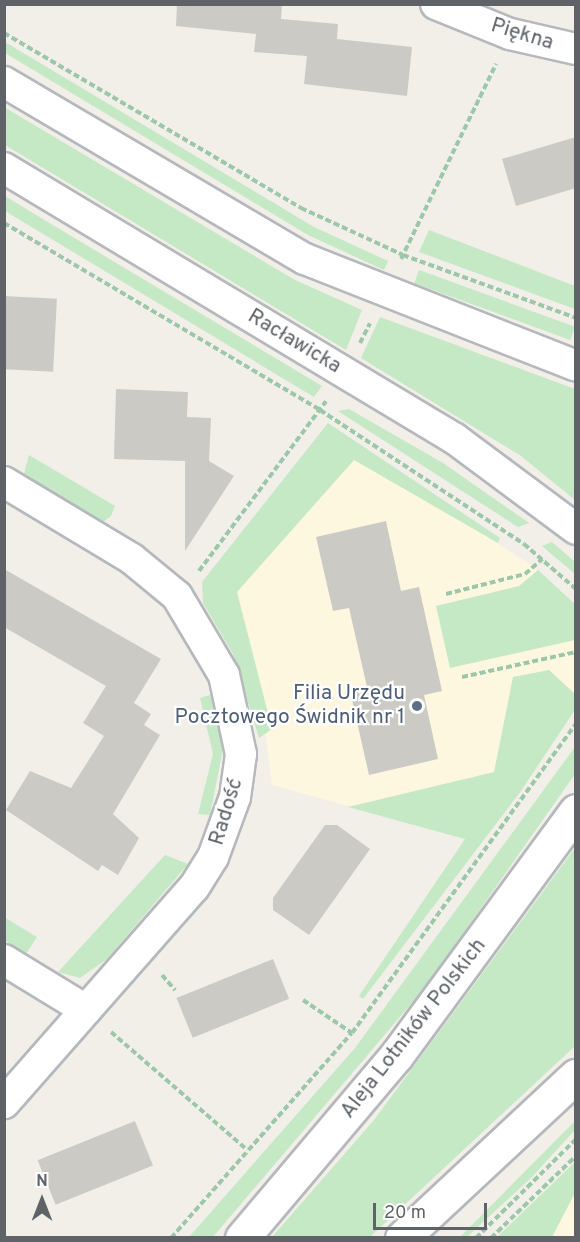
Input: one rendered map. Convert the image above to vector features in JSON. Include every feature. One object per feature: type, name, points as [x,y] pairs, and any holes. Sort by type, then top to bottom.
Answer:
[{"type":"street","name":"Piękna","points":[[436,4],[510,34],[576,49]]},
{"type":"street","points":[[4,82],[288,250],[384,295],[576,366]]},
{"type":"street","name":"Racławicka","points":[[4,168],[492,463],[576,529]]},
{"type":"street","name":"Radość","points":[[4,482],[132,559],[177,596],[204,633],[230,694],[241,754],[235,797],[213,857],[194,886],[4,1103]]},
{"type":"street","name":"Aleja Lotników Polskich","points":[[242,1238],[404,1046],[576,811]]},
{"type":"street","points":[[4,960],[86,1010]]},
{"type":"street","points":[[402,1238],[576,1076]]},
{"type":"path","points":[[4,33],[301,208],[403,255],[576,318]]},
{"type":"path","points":[[344,373],[510,34]]},
{"type":"path","points":[[4,223],[320,410],[542,559],[576,589]]},
{"type":"path","points":[[177,596],[320,410]]},
{"type":"path","points":[[446,594],[525,574],[542,559]]},
{"type":"path","points":[[462,677],[576,652]]},
{"type":"path","points":[[171,1238],[352,1033],[576,724]]},
{"type":"path","points":[[303,1000],[352,1033]]},
{"type":"path","points":[[86,1010],[247,1150]]},
{"type":"path","points":[[476,1238],[576,1139]]},
{"type":"path","points":[[491,1238],[576,1156]]},
{"type":"shaded area","points":[[341,443],[534,567],[575,604],[575,710],[521,791],[465,838],[272,785],[266,737],[230,579]]},
{"type":"shaded area","points":[[575,1193],[575,1237],[552,1238],[560,1219]]},
{"type":"green space","points":[[5,42],[314,227],[388,261],[384,270],[308,235],[5,53]]},
{"type":"green space","points":[[4,107],[295,280],[362,310],[346,350],[5,145]]},
{"type":"green space","points":[[5,196],[322,386],[314,397],[5,211]]},
{"type":"green space","points":[[429,230],[575,286],[575,309],[419,252]]},
{"type":"green space","points":[[419,270],[575,327],[570,340],[414,283]]},
{"type":"green space","points":[[380,317],[575,389],[575,500],[521,456],[361,358]]},
{"type":"green space","points":[[349,409],[443,463],[529,523],[518,527],[338,411]]},
{"type":"green space","points":[[328,423],[500,538],[498,543],[354,460],[237,592],[272,729],[259,738],[233,654],[203,603],[202,582]]},
{"type":"green space","points":[[29,455],[115,506],[111,516],[103,522],[24,474]]},
{"type":"green space","points":[[552,542],[575,562],[575,574],[542,546]]},
{"type":"green space","points":[[538,570],[575,604],[575,640],[450,668],[436,606],[519,586]]},
{"type":"green space","points":[[549,670],[575,694],[575,710],[521,791],[363,999],[359,996],[465,839],[348,807],[494,772],[513,677]]},
{"type":"green space","points":[[213,694],[223,749],[210,815],[198,814],[213,754],[200,698]]},
{"type":"green space","points":[[575,747],[575,774],[427,985],[213,1237],[189,1237],[355,1048]]},
{"type":"green space","points":[[575,848],[575,1046],[370,1237],[272,1237],[374,1120]]},
{"type":"green space","points":[[165,855],[188,864],[107,959],[80,978],[58,972]]},
{"type":"green space","points":[[4,917],[37,937],[26,954],[5,941]]},
{"type":"green space","points":[[575,1121],[575,1130],[531,1178],[467,1237],[460,1237]]},
{"type":"green space","points":[[575,1162],[575,1193],[552,1237],[497,1237]]},
{"type":"building","points":[[177,4],[282,4],[281,19],[338,24],[337,39],[412,47],[407,96],[304,84],[307,56],[254,52],[256,34],[176,26]]},
{"type":"building","points":[[576,137],[576,188],[516,206],[502,159]]},
{"type":"building","points":[[4,296],[57,299],[53,372],[4,369]]},
{"type":"building","points":[[116,389],[188,392],[187,417],[211,418],[209,461],[234,476],[185,551],[185,461],[114,459]]},
{"type":"building","points":[[386,521],[401,591],[419,587],[442,691],[424,695],[438,759],[369,775],[350,691],[367,687],[349,608],[333,611],[316,537]]},
{"type":"building","points":[[4,569],[161,659],[134,703],[151,714],[144,725],[160,735],[113,814],[139,838],[118,875],[102,865],[98,871],[6,810],[30,771],[71,788],[104,736],[83,723],[106,686],[4,627]]},
{"type":"building","points":[[325,825],[337,825],[370,849],[309,935],[273,910],[273,898]]},
{"type":"building","points":[[273,959],[289,999],[193,1038],[177,998]]},
{"type":"building","points":[[135,1121],[153,1166],[56,1205],[38,1160]]},
{"type":"place","name":"Filia Urzędu Pocztowego Świdnik nr 1","points":[[417,706]]}]
